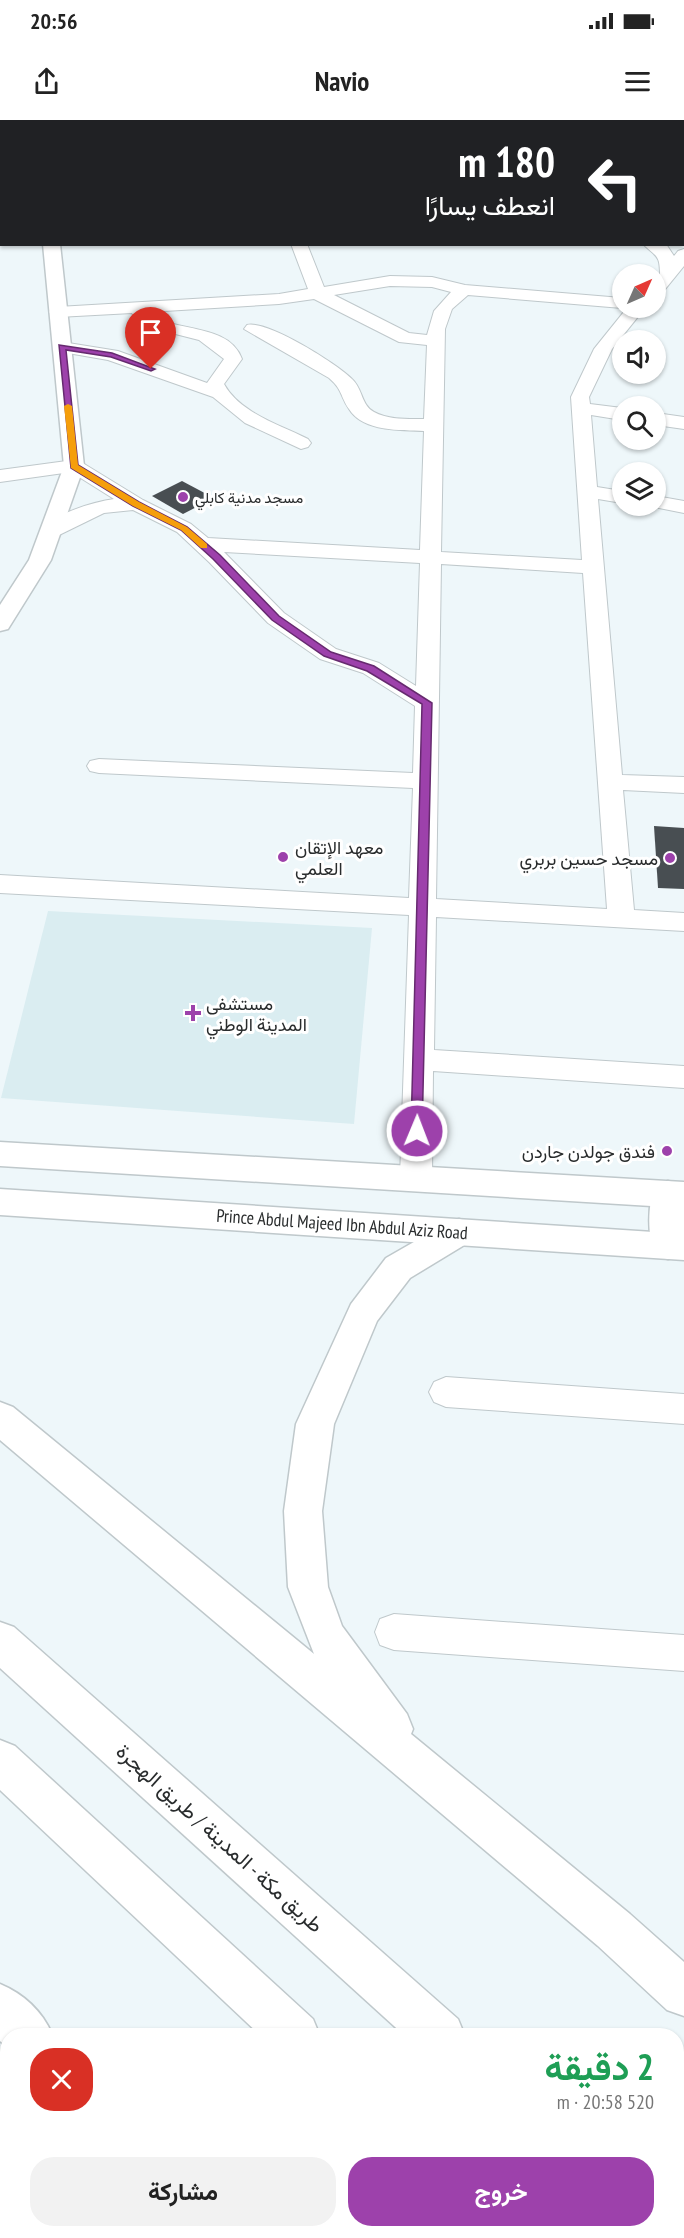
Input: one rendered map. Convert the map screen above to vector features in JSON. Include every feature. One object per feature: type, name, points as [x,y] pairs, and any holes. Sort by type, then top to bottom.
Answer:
[{"type":"main road","points":[[0,624],[40,560],[74,466],[51,246]]},
{"type":"main road","points":[[0,1154],[676,1195],[676,1246]]},
{"type":"main road","name":"Prince Abdul Majeed Ibn Abdul Aziz Road","points":[[0,1202],[676,1246]]},
{"type":"main road","points":[[422,1769],[325,1636],[308,1587],[303,1512],[315,1424],[363,1314],[398,1268],[459,1232]]},
{"type":"main road","points":[[0,1418],[614,1930],[684,1993]]},
{"type":"main road","name":"طريق مكة - المدينة / طريق الهجرة","points":[[0,1641],[432,2028]]},
{"type":"main road","points":[[0,1761],[287,2028]]},
{"type":"main road","points":[[0,2008],[21,2028]]},
{"type":"street","points":[[300,246],[323,297],[405,338],[436,341]]},
{"type":"street","points":[[656,246],[663,249],[668,262],[669,283]]},
{"type":"street","points":[[669,283],[684,254]]},
{"type":"street","points":[[669,283],[684,270]]},
{"type":"street","points":[[58,312],[323,297],[390,281],[432,282],[465,290],[612,302]]},
{"type":"street","points":[[416,1178],[436,341],[439,314],[451,299],[465,290]]},
{"type":"street","points":[[213,341],[282,318],[323,297]]},
{"type":"street","points":[[137,307],[142,317],[150,322],[186,329],[213,341],[231,353],[233,359],[215,384],[218,393]]},
{"type":"street","points":[[621,919],[580,397],[592,365],[625,318]]},
{"type":"street","points":[[253,329],[310,357],[341,379],[349,386],[361,412],[398,424],[434,425]]},
{"type":"street","points":[[62,347],[112,355],[218,393],[238,410],[301,443]]},
{"type":"street","points":[[581,408],[612,413]]},
{"type":"street","points":[[666,420],[684,423]]},
{"type":"street","points":[[0,476],[74,466],[136,504],[184,528],[276,618],[328,654],[371,668],[427,703]]},
{"type":"street","points":[[588,491],[612,495]]},
{"type":"street","points":[[50,532],[89,509],[112,504],[136,504]]},
{"type":"street","points":[[666,504],[684,507]]},
{"type":"street","points":[[202,544],[594,567]]},
{"type":"street","points":[[99,766],[425,782]]},
{"type":"street","points":[[610,782],[684,785]]},
{"type":"street","points":[[0,884],[684,922]]},
{"type":"street","points":[[419,1060],[684,1077]]},
{"type":"street","points":[[446,1392],[684,1409]]},
{"type":"street","points":[[394,1632],[684,1653]]},
{"type":"shaded area","name":"مستشفى المدينة الوطني","points":[[48,911],[372,928],[354,1124],[1,1098]]},
{"type":"building","name":"مسجد مدنية كابلي","points":[[182,481],[214,498],[183,514],[152,496]]},
{"type":"building","name":"مسجد حسين بربري","points":[[654,826],[684,828],[684,889],[658,888]]},
{"type":"slow traffic","points":[[68,406],[74,466],[136,504],[184,528],[204,546]]},
{"type":"place","name":"مسجد مدنية كابلي","points":[[183,497]]},
{"type":"place","name":"معهد الإتقان العلمي","points":[[283,857]]},
{"type":"place","name":"مسجد حسين بربري","points":[[670,858]]},
{"type":"place","name":"مستشفى المدينة الوطني","points":[[193,1013]]},
{"type":"place","name":"فندق جولدن جاردن","points":[[667,1151]]},
{"type":"route","points":[[151,369],[112,355],[62,347],[74,466],[136,504],[184,528],[217,557],[276,618],[328,654],[371,668],[427,703],[417,1131]]}]
